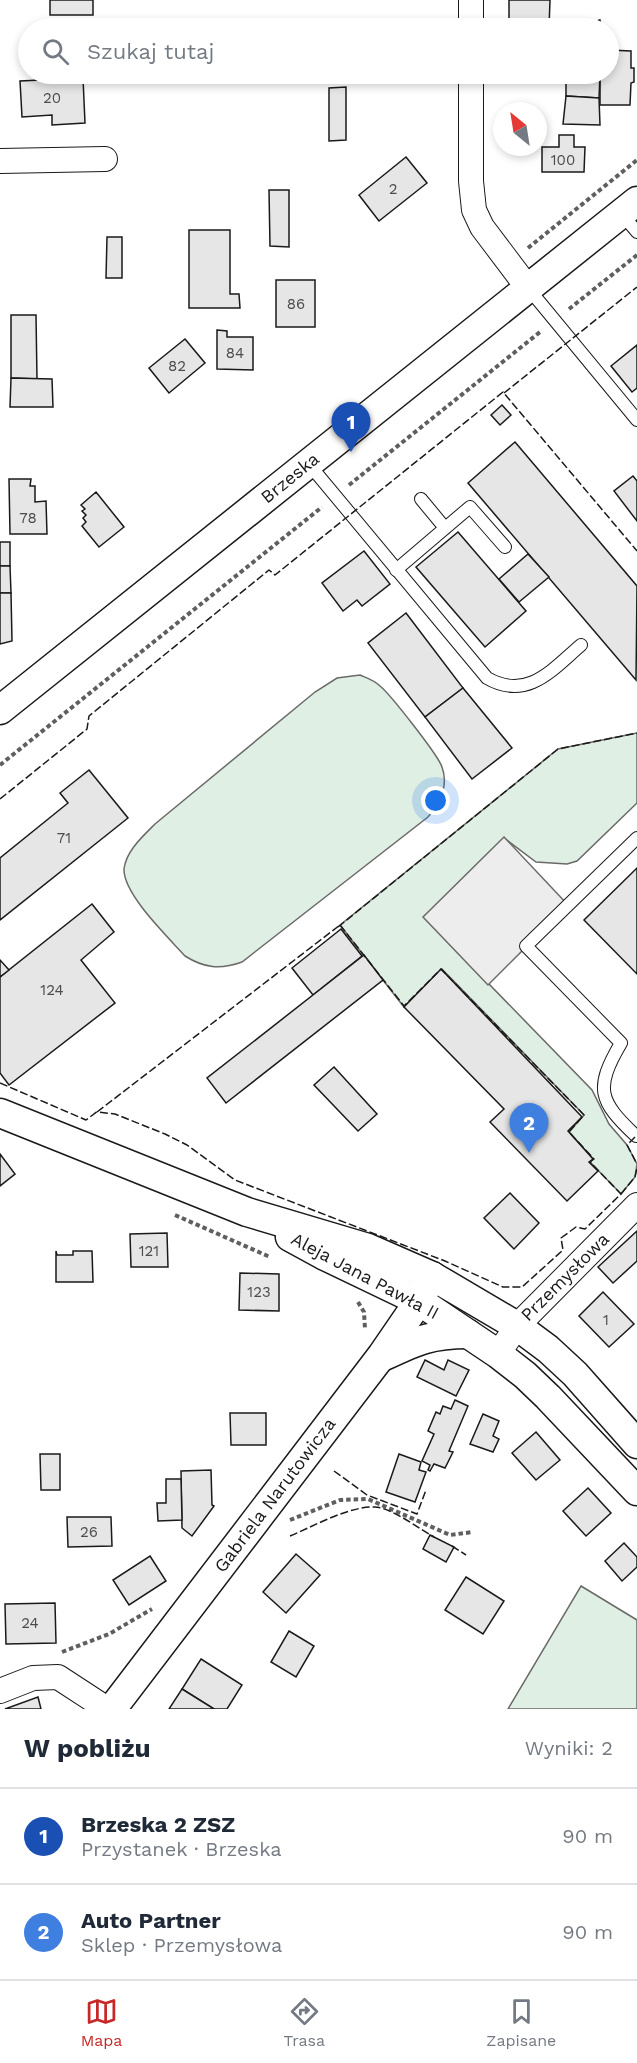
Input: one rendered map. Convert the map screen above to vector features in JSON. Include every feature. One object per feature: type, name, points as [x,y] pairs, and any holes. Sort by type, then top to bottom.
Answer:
[{"type":"street","points":[[471,0],[471,18]]},
{"type":"street","points":[[471,84],[471,181],[474,210],[482,227],[528,288]]},
{"type":"street","points":[[0,161],[105,159]]},
{"type":"street","name":"Brzeska","points":[[0,710],[528,288],[632,216]]},
{"type":"street","name":"Aleja Jana Pawła II","points":[[0,1113],[247,1212],[368,1248],[432,1276],[517,1326],[548,1349],[575,1374],[637,1444]]},
{"type":"street","name":"Przemysłowa","points":[[498,1354],[517,1326],[637,1205]]},
{"type":"street","name":"Aleja Jana Pawła II","points":[[247,1212],[323,1255],[418,1301],[498,1354],[548,1397],[637,1491]]},
{"type":"street","name":"Gabriela Narutowicza","points":[[112,1709],[380,1358],[432,1276]]},
{"type":"street","points":[[380,1358],[416,1341],[441,1334],[468,1334]]},
{"type":"street","points":[[0,1690],[33,1678],[58,1677],[107,1709]]},
{"type":"lane","points":[[528,288],[637,420]]},
{"type":"lane","points":[[308,464],[487,678],[499,685],[516,688],[531,684],[547,674],[581,645]]},
{"type":"lane","points":[[421,499],[445,528]]},
{"type":"lane","points":[[396,570],[470,507],[505,547]]},
{"type":"lane","points":[[636,1137],[613,1115],[602,1092],[609,1064],[621,1043],[526,946],[637,838]]},
{"type":"path","points":[[509,263],[637,160]]},
{"type":"path","points":[[584,297],[637,255]]},
{"type":"path","points":[[0,765],[529,341]]},
{"type":"path","points":[[174,1215],[278,1261]]},
{"type":"path","points":[[354,1298],[364,1312],[366,1327],[364,1334]]},
{"type":"path","points":[[296,1511],[289,1521],[340,1500],[368,1500],[450,1534],[473,1532]]},
{"type":"path","points":[[55,1655],[109,1634],[158,1605]]},
{"type":"green space","points":[[360,675],[375,682],[385,691],[439,760],[444,774],[444,787],[436,806],[428,817],[242,962],[219,967],[199,963],[185,956],[138,903],[126,879],[124,869],[128,856],[155,824],[315,692],[337,678]]},
{"type":"green space","points":[[637,733],[637,803],[577,861],[567,864],[536,862],[504,838],[424,917],[592,1090],[609,1124],[627,1145],[637,1164],[635,1177],[621,1194],[590,1162],[593,1159],[569,1132],[584,1115],[442,969],[404,1007],[340,925],[558,749]]},
{"type":"green space","points":[[581,1586],[637,1620],[637,1709],[508,1709]]},
{"type":"shaded area","points":[[504,837],[568,905],[488,985],[423,917]]},
{"type":"building","points":[[50,0],[93,0],[93,15],[50,15]]},
{"type":"building","points":[[509,0],[550,0],[549,18],[509,18]]},
{"type":"building","points":[[619,50],[631,51],[634,82],[631,83],[630,105],[600,105],[600,84],[619,84]]},
{"type":"building","points":[[20,84],[83,84],[85,123],[52,125],[52,115],[22,117]]},
{"type":"building","points":[[566,84],[600,84],[599,98],[566,96]]},
{"type":"building","points":[[346,87],[346,140],[329,141],[329,88]]},
{"type":"building","points":[[566,96],[599,98],[600,125],[563,124]]},
{"type":"building","points":[[559,135],[574,135],[574,147],[585,147],[584,172],[542,172],[542,156],[547,156],[547,147],[559,147]]},
{"type":"building","points":[[406,157],[427,183],[379,221],[359,195]]},
{"type":"building","points":[[269,190],[289,190],[289,247],[270,246]]},
{"type":"building","points":[[189,230],[230,230],[230,294],[239,294],[240,308],[189,308]]},
{"type":"building","points":[[107,237],[122,237],[122,278],[106,278]]},
{"type":"building","points":[[276,280],[315,280],[315,327],[276,327]]},
{"type":"building","points":[[11,315],[36,315],[37,379],[11,378]]},
{"type":"building","points":[[217,330],[227,331],[227,337],[253,337],[253,370],[217,369]]},
{"type":"building","points":[[185,339],[205,363],[169,393],[149,368]]},
{"type":"building","points":[[637,345],[637,388],[632,392],[611,366]]},
{"type":"building","points":[[11,378],[52,379],[53,407],[10,407]]},
{"type":"building","points":[[502,405],[511,415],[500,425],[491,415]]},
{"type":"building","points":[[515,442],[637,586],[636,680],[468,483]]},
{"type":"building","points":[[633,476],[637,481],[637,521],[614,491]]},
{"type":"building","points":[[9,479],[31,479],[30,486],[35,486],[35,502],[46,501],[47,534],[10,534]]},
{"type":"building","points":[[96,492],[124,527],[99,547],[82,526],[86,522],[83,518],[86,515],[81,505]]},
{"type":"building","points":[[458,532],[526,611],[485,647],[416,567]]},
{"type":"building","points":[[0,542],[10,542],[10,566],[0,566]]},
{"type":"building","points":[[364,551],[390,584],[362,606],[357,600],[343,611],[322,583]]},
{"type":"building","points":[[528,554],[549,577],[519,602],[499,579]]},
{"type":"building","points":[[0,566],[10,566],[11,593],[0,593]]},
{"type":"building","points":[[0,593],[11,593],[12,641],[0,644]]},
{"type":"building","points":[[406,613],[463,688],[425,717],[368,643]]},
{"type":"building","points":[[463,688],[512,748],[472,779],[425,717]]},
{"type":"building","points":[[89,770],[128,818],[0,920],[0,858],[68,803],[60,793]]},
{"type":"building","points":[[637,868],[637,974],[584,920]]},
{"type":"building","points":[[92,904],[114,932],[81,960],[115,1003],[9,1085],[0,1073],[0,977]]},
{"type":"building","points":[[341,929],[362,956],[313,995],[292,968]]},
{"type":"building","points":[[364,955],[383,980],[226,1103],[207,1078]]},
{"type":"building","points":[[0,960],[9,970],[0,977]]},
{"type":"building","points":[[441,969],[582,1117],[568,1131],[593,1159],[589,1162],[598,1171],[567,1201],[490,1122],[504,1109],[404,1007]]},
{"type":"building","points":[[334,1067],[377,1114],[358,1131],[314,1085]]},
{"type":"building","points":[[0,1154],[15,1174],[0,1186]]},
{"type":"building","points":[[510,1193],[539,1223],[514,1249],[484,1218]]},
{"type":"building","points":[[637,1231],[637,1261],[613,1283],[598,1267]]},
{"type":"building","points":[[167,1233],[168,1267],[131,1267],[130,1234]]},
{"type":"building","points":[[56,1251],[57,1255],[73,1255],[73,1251],[92,1251],[93,1282],[56,1282]]},
{"type":"building","points":[[240,1273],[279,1274],[279,1311],[239,1310]]},
{"type":"building","points":[[603,1292],[634,1324],[609,1347],[579,1316]]},
{"type":"building","points":[[425,1360],[444,1370],[448,1360],[469,1370],[456,1396],[417,1377]]},
{"type":"building","points":[[455,1400],[468,1406],[449,1451],[453,1452],[445,1468],[434,1464],[430,1471],[428,1470],[430,1465],[422,1461],[434,1434],[428,1431],[436,1412],[440,1414],[443,1406],[451,1409]]},
{"type":"building","points":[[230,1413],[266,1413],[266,1445],[231,1445]]},
{"type":"building","points":[[483,1414],[499,1421],[493,1436],[499,1439],[493,1452],[470,1444]]},
{"type":"building","points":[[536,1432],[560,1460],[536,1480],[512,1453]]},
{"type":"building","points":[[40,1454],[60,1454],[60,1490],[41,1490]]},
{"type":"building","points":[[399,1454],[421,1462],[419,1470],[426,1472],[415,1502],[386,1492]]},
{"type":"building","points":[[211,1470],[212,1505],[214,1506],[192,1536],[182,1528],[181,1471]]},
{"type":"building","points":[[166,1479],[181,1479],[182,1520],[158,1521],[157,1503],[166,1503]]},
{"type":"building","points":[[588,1488],[611,1513],[586,1536],[563,1511]]},
{"type":"building","points":[[67,1517],[111,1517],[112,1546],[68,1547]]},
{"type":"building","points":[[430,1535],[454,1547],[446,1562],[423,1549]]},
{"type":"building","points":[[624,1543],[637,1557],[637,1567],[622,1581],[605,1561]]},
{"type":"building","points":[[296,1554],[320,1575],[286,1613],[263,1592]]},
{"type":"building","points":[[150,1556],[166,1581],[129,1605],[113,1580]]},
{"type":"building","points":[[466,1577],[504,1601],[483,1634],[445,1610]]},
{"type":"building","points":[[55,1603],[56,1643],[6,1644],[5,1604]]},
{"type":"building","points":[[289,1631],[314,1646],[296,1677],[271,1662]]},
{"type":"building","points":[[201,1659],[242,1685],[227,1709],[214,1709],[182,1689]]},
{"type":"building","points":[[182,1689],[214,1709],[169,1709]]},
{"type":"building","points":[[38,1697],[41,1709],[5,1709]]},
{"type":"fence","points":[[504,393],[637,287]]},
{"type":"fence","points":[[0,799],[87,729],[89,716],[269,570],[275,575],[503,392],[637,551]]},
{"type":"fence","points":[[338,927],[558,749],[637,733]]},
{"type":"fence","points":[[340,925],[404,1006],[441,969],[584,1115],[569,1132],[594,1159],[590,1162],[621,1194],[585,1229],[576,1227],[561,1238],[563,1250],[522,1287],[503,1287],[445,1261],[235,1180],[187,1145],[165,1134],[115,1114],[97,1112],[340,925]]},
{"type":"fence","points":[[0,1083],[86,1120],[98,1111]]},
{"type":"fence","points":[[635,1137],[627,1145],[637,1164]]},
{"type":"fence","points":[[621,1194],[635,1177],[637,1168]]},
{"type":"fence","points":[[334,1471],[367,1495],[417,1514],[426,1490]]},
{"type":"fence","points":[[290,1536],[343,1513],[375,1507],[397,1515],[434,1537]]},
{"type":"fence","points":[[452,1546],[466,1555]]},
{"type":"place","name":"Brzeska 2 ZSZ","points":[[351,452]]},
{"type":"place","name":"Auto Partner","points":[[529,1153]]}]
